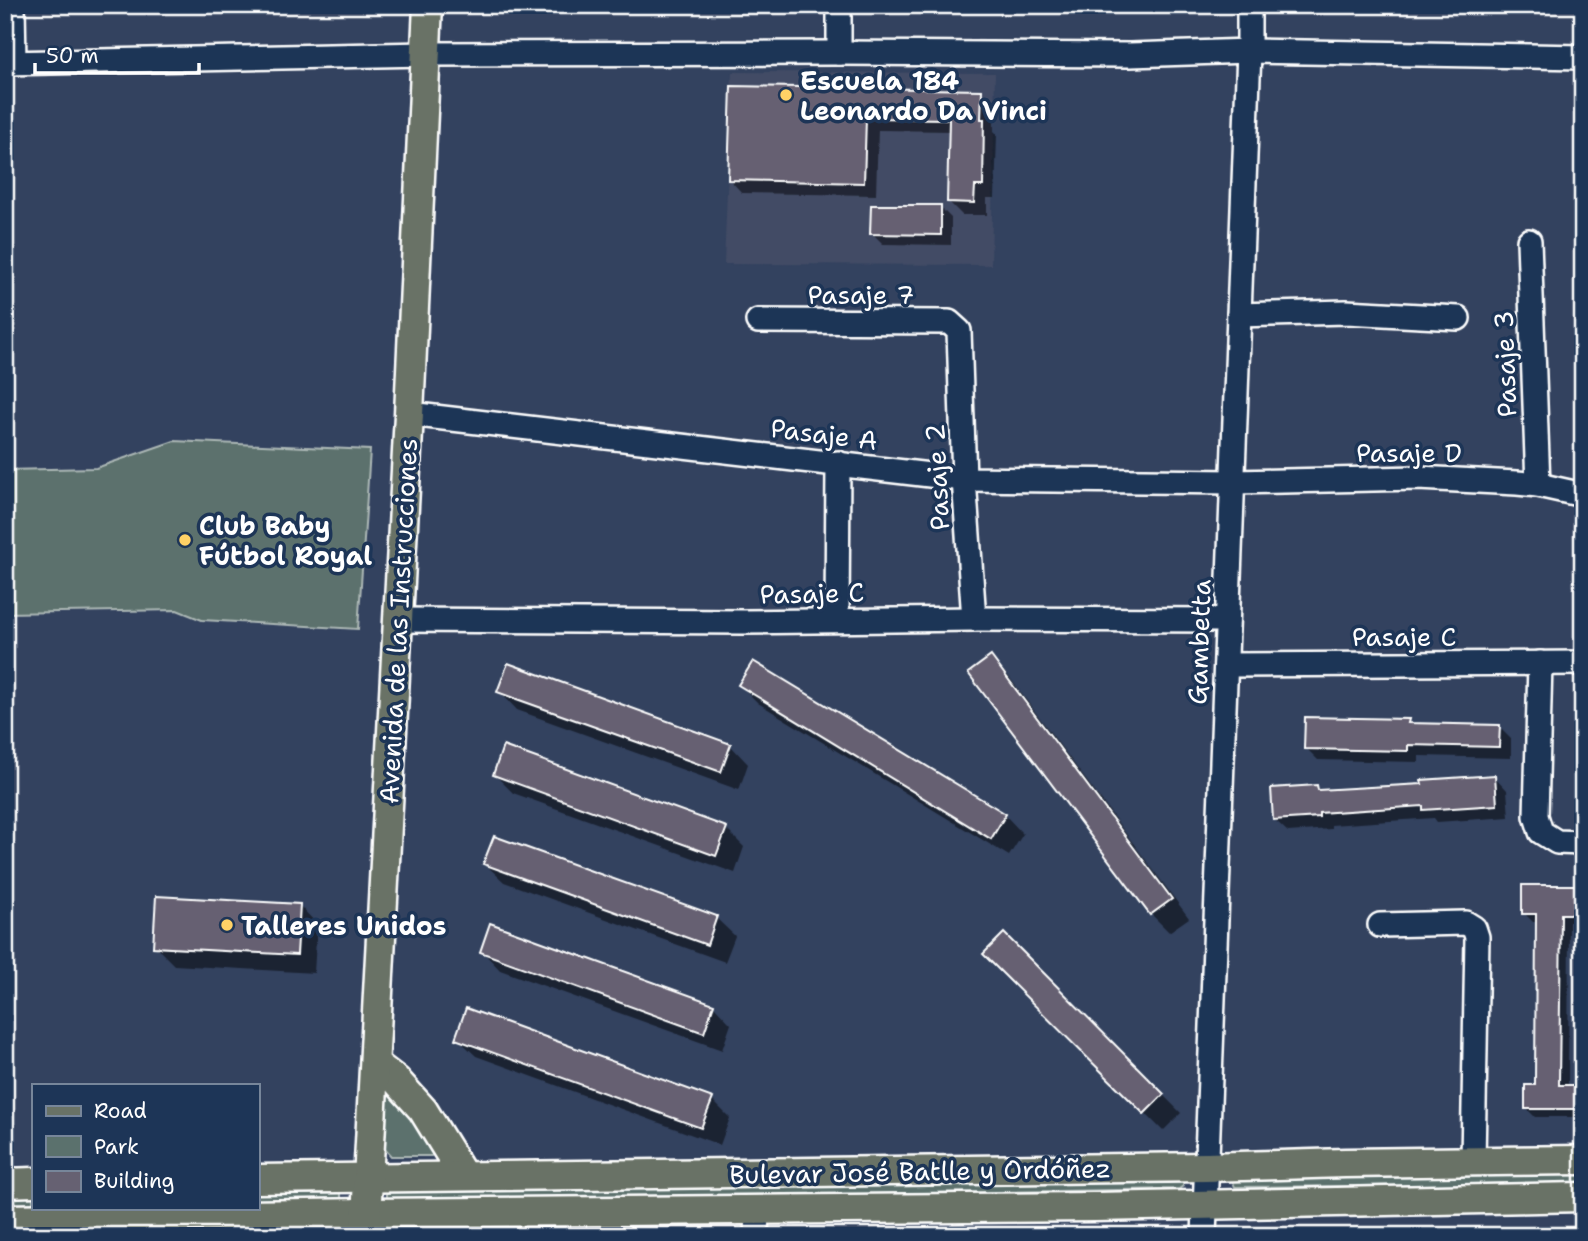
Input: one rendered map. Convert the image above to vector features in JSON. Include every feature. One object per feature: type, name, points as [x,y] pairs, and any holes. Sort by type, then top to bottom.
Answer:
[{"type":"main road","name":"Avenida de las Instrucciones","points":[[366,1224],[428,5]]},
{"type":"main road","points":[[375,1064],[396,1080],[423,1110],[463,1175]]},
{"type":"main road","name":"Bulevar José Batlle y Ordóñez","points":[[259,1179],[1583,1160]]},
{"type":"main road","points":[[5,1183],[32,1182]]},
{"type":"main road","name":"Bulevar José Batlle y Ordóñez","points":[[5,1219],[212,1214],[269,1225],[756,1223],[1205,1205],[1583,1197]]},
{"type":"street","points":[[13,5],[9,63],[426,54],[1130,55],[1249,51],[1583,57]]},
{"type":"street","points":[[839,5],[839,53]]},
{"type":"street","name":"Gambetta","points":[[1204,1236],[1234,482],[1249,5]]},
{"type":"street","name":"Pasaje 3","points":[[1529,241],[1538,485]]},
{"type":"street","points":[[1239,315],[1346,312],[1458,318]]},
{"type":"street","name":"Pasaje 7","points":[[758,321],[949,323],[959,331]]},
{"type":"street","name":"Pasaje 2","points":[[959,331],[964,479],[974,619]]},
{"type":"street","name":"Pasaje A","points":[[409,414],[964,479],[1234,482]]},
{"type":"street","points":[[837,620],[838,463]]},
{"type":"street","name":"Pasaje D","points":[[1234,482],[1418,478],[1538,485],[1583,495]]},
{"type":"street","name":"Pasaje C","points":[[397,620],[1227,620]]},
{"type":"street","points":[[1540,663],[1536,816],[1541,832],[1557,842],[1583,842]]},
{"type":"street","name":"Pasaje C","points":[[1226,665],[1583,663]]},
{"type":"street","points":[[1380,925],[1466,923],[1474,929],[1477,937],[1473,1161]]},
{"type":"shaded area","points":[[732,72],[995,73],[991,265],[724,264]]},
{"type":"green space","name":"Club Baby Fútbol Royal","points":[[174,441],[370,450],[358,629],[202,620],[177,610],[5,613],[5,470],[96,468]]},
{"type":"green space","points":[[386,1094],[398,1094],[434,1153],[431,1156],[391,1156],[383,1147]]},
{"type":"green space","points":[[1583,1174],[1583,1184],[1235,1187],[1233,1182],[1235,1180]]},
{"type":"green space","points":[[1180,1180],[1183,1186],[1179,1189],[387,1202],[387,1192]]},
{"type":"green space","points":[[341,1193],[341,1202],[259,1203],[259,1194]]},
{"type":"green space","points":[[32,1197],[32,1207],[5,1207],[5,1198]]},
{"type":"building","points":[[731,86],[982,90],[983,186],[975,186],[974,203],[947,202],[949,119],[866,118],[864,183],[728,180]]},
{"type":"building","points":[[871,205],[941,205],[941,235],[870,234]]},
{"type":"building","points":[[991,656],[1172,899],[1150,915],[968,673]]},
{"type":"building","points":[[753,661],[1006,814],[991,839],[738,685]]},
{"type":"building","points":[[508,663],[731,744],[721,772],[497,692]]},
{"type":"building","points":[[1305,717],[1409,719],[1408,723],[1500,725],[1499,747],[1408,745],[1408,751],[1304,749]]},
{"type":"building","points":[[503,746],[727,827],[716,856],[493,775]]},
{"type":"building","points":[[1495,775],[1497,805],[1423,810],[1423,806],[1319,813],[1319,817],[1273,820],[1271,788],[1317,785],[1318,790],[1422,784],[1421,780]]},
{"type":"building","points":[[494,836],[717,916],[707,945],[483,864]]},
{"type":"building","points":[[1522,885],[1583,885],[1583,914],[1561,914],[1559,1085],[1583,1085],[1583,1109],[1525,1109],[1525,1085],[1535,1085],[1536,914],[1522,914]]},
{"type":"building","name":"Talleres Unidos","points":[[156,896],[300,904],[297,955],[153,947]]},
{"type":"building","points":[[490,923],[714,1004],[704,1033],[480,952]]},
{"type":"building","points":[[1004,933],[1164,1094],[1144,1114],[983,954]]},
{"type":"building","points":[[466,1008],[713,1098],[701,1128],[455,1039]]},
{"type":"place","name":"Escuela 184 Leonardo Da Vinci","points":[[786,95]]},
{"type":"place","name":"Club Baby Fútbol Royal","points":[[185,540]]},
{"type":"place","name":"Talleres Unidos","points":[[227,925]]}]
